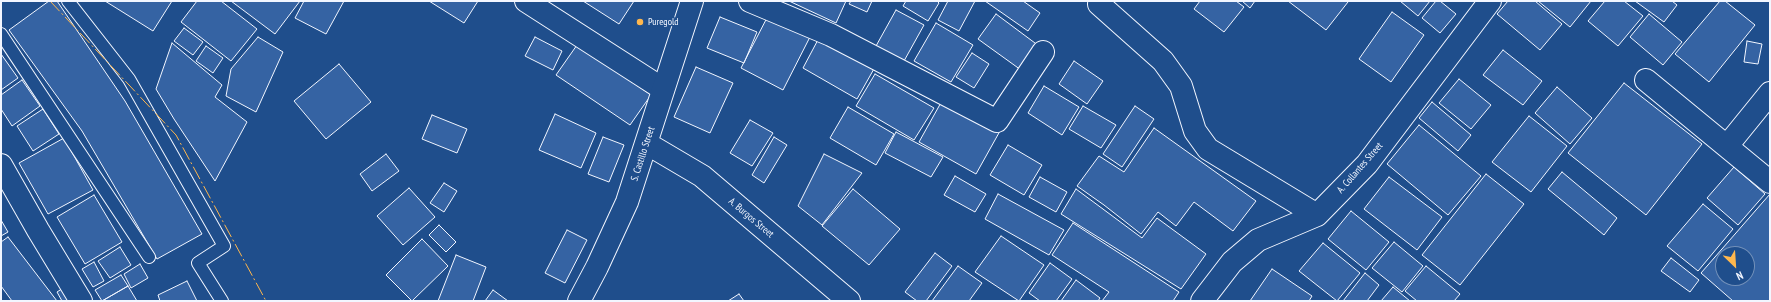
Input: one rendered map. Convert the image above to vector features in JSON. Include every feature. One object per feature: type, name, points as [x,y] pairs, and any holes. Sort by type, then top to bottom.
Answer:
[{"type":"street","points":[[526,1],[664,89]]},
{"type":"street","name":"S. Castillo Street","points":[[579,301],[597,267],[627,202],[692,1]]},
{"type":"street","points":[[750,1],[831,35],[997,121],[1042,52]]},
{"type":"street","name":"A. Collantes Street","points":[[1202,301],[1232,262],[1258,240],[1317,215],[1367,164],[1490,1]]},
{"type":"street","points":[[1099,4],[1162,61],[1182,86],[1195,131],[1208,149],[1317,215]]},
{"type":"street","points":[[1646,80],[1770,182]]},
{"type":"street","points":[[1727,146],[1770,93]]},
{"type":"street","name":"A. Burgos Street","points":[[646,143],[702,176],[849,301]]},
{"type":"street","points":[[1,165],[81,301]]},
{"type":"lane","points":[[68,1],[128,79],[224,246],[198,263],[222,301]]},
{"type":"lane","points":[[1,34],[149,257]]},
{"type":"building","points":[[49,1],[57,1],[125,101],[202,234],[157,259],[82,131],[9,30]]},
{"type":"building","points":[[105,1],[172,1],[153,31]]},
{"type":"building","points":[[197,1],[221,1],[257,29],[231,61],[181,22]]},
{"type":"building","points":[[231,1],[300,1],[275,34]]},
{"type":"building","points":[[304,1],[344,1],[326,34],[295,18]]},
{"type":"building","points":[[429,1],[478,1],[464,23]]},
{"type":"building","points":[[583,1],[634,1],[619,24]]},
{"type":"building","points":[[789,1],[846,1],[836,23]]},
{"type":"building","points":[[851,1],[872,1],[867,12],[849,4]]},
{"type":"building","points":[[906,1],[937,1],[939,3],[928,21],[903,6]]},
{"type":"building","points":[[948,1],[975,1],[959,31],[938,20]]},
{"type":"building","points":[[985,1],[1023,1],[1040,13],[1028,31]]},
{"type":"building","points":[[1200,1],[1236,1],[1244,7],[1224,32],[1194,9]]},
{"type":"building","points":[[1242,1],[1255,1],[1250,8]]},
{"type":"building","points":[[1288,1],[1348,1],[1348,2],[1326,30]]},
{"type":"building","points":[[1400,1],[1430,1],[1418,16]]},
{"type":"building","points":[[1436,1],[1440,1],[1456,14],[1440,33],[1422,18]]},
{"type":"building","points":[[1508,1],[1535,1],[1562,24],[1540,50],[1497,14]]},
{"type":"building","points":[[1538,1],[1591,1],[1570,27]]},
{"type":"building","points":[[1605,1],[1624,1],[1643,16],[1618,46],[1588,21]]},
{"type":"building","points":[[1635,1],[1672,1],[1677,5],[1664,22]]},
{"type":"building","points":[[1720,1],[1725,1],[1755,25],[1709,82],[1675,54]]},
{"type":"building","points":[[896,10],[924,25],[904,61],[876,46]]},
{"type":"building","points":[[770,12],[812,33],[783,90],[741,68]]},
{"type":"building","points":[[1392,12],[1424,35],[1391,82],[1359,59]]},
{"type":"building","points":[[996,14],[1039,46],[1021,70],[978,39]]},
{"type":"building","points":[[1649,14],[1682,42],[1663,65],[1630,37]]},
{"type":"building","points":[[720,17],[757,32],[744,63],[707,48]]},
{"type":"building","points":[[936,23],[973,45],[951,82],[914,61]]},
{"type":"building","points":[[184,28],[203,42],[193,55],[174,41]]},
{"type":"building","points":[[820,36],[875,67],[857,99],[803,68]]},
{"type":"building","points":[[258,37],[283,52],[256,112],[226,96],[231,69]]},
{"type":"building","points":[[535,37],[562,51],[553,70],[525,56]]},
{"type":"building","points":[[1747,41],[1762,44],[1758,64],[1744,62]]},
{"type":"building","points":[[172,43],[222,85],[215,97],[247,122],[215,181],[156,89]]},
{"type":"building","points":[[577,45],[651,95],[630,125],[556,75]]},
{"type":"building","points":[[206,46],[223,58],[213,73],[196,61]]},
{"type":"building","points":[[1503,50],[1542,81],[1523,105],[1483,75]]},
{"type":"building","points":[[972,53],[989,64],[974,88],[956,77]]},
{"type":"building","points":[[1,54],[18,78],[1,90]]},
{"type":"building","points":[[1074,61],[1103,81],[1087,104],[1059,84]]},
{"type":"building","points":[[339,64],[371,102],[326,139],[294,101]]},
{"type":"building","points":[[696,67],[733,83],[710,133],[674,117]]},
{"type":"building","points":[[875,74],[934,108],[914,140],[856,106]]},
{"type":"building","points":[[1459,79],[1491,105],[1471,129],[1439,103]]},
{"type":"building","points":[[22,80],[40,106],[12,126],[1,109],[1,95]]},
{"type":"building","points":[[1624,83],[1702,144],[1646,215],[1568,153]]},
{"type":"building","points":[[1044,86],[1079,107],[1062,135],[1028,113]]},
{"type":"building","points":[[1557,87],[1592,118],[1570,144],[1535,113]]},
{"type":"building","points":[[943,99],[1000,131],[976,174],[919,142]]},
{"type":"building","points":[[1432,102],[1471,135],[1458,151],[1419,118]]},
{"type":"building","points":[[1083,106],[1116,125],[1101,148],[1069,129]]},
{"type":"building","points":[[1135,106],[1154,119],[1122,167],[1103,154]]},
{"type":"building","points":[[848,107],[894,134],[876,165],[830,138]]},
{"type":"building","points":[[43,109],[59,134],[33,151],[17,126]]},
{"type":"building","points":[[555,114],[596,133],[581,168],[539,150]]},
{"type":"building","points":[[432,115],[467,129],[457,153],[422,139]]},
{"type":"building","points":[[1529,116],[1567,146],[1531,192],[1492,162]]},
{"type":"building","points":[[750,120],[773,133],[752,166],[730,153]]},
{"type":"building","points":[[1419,125],[1481,176],[1448,215],[1387,164]]},
{"type":"building","points":[[1154,128],[1256,201],[1233,231],[1194,202],[1176,226],[1158,212],[1141,234],[1077,186],[1099,156],[1124,172]]},
{"type":"building","points":[[896,132],[943,157],[931,177],[885,153]]},
{"type":"building","points":[[603,137],[624,145],[609,182],[588,174]]},
{"type":"building","points":[[774,137],[787,145],[764,183],[752,175]]},
{"type":"building","points":[[64,138],[93,190],[48,214],[19,163]]},
{"type":"building","points":[[1008,145],[1042,165],[1024,195],[990,175]]},
{"type":"building","points":[[386,154],[399,171],[372,191],[360,174]]},
{"type":"building","points":[[824,154],[862,173],[822,225],[798,206]]},
{"type":"building","points":[[1734,167],[1765,194],[1738,225],[1707,198]]},
{"type":"building","points":[[1562,172],[1617,218],[1604,235],[1548,189]]},
{"type":"building","points":[[1486,174],[1524,204],[1460,285],[1422,255]]},
{"type":"building","points":[[955,176],[986,194],[975,212],[944,195]]},
{"type":"building","points":[[1040,177],[1067,192],[1056,212],[1029,197]]},
{"type":"building","points":[[1389,177],[1442,217],[1417,250],[1364,209]]},
{"type":"building","points":[[444,183],[457,191],[444,212],[430,203]]},
{"type":"building","points":[[409,188],[435,217],[403,245],[377,216]]},
{"type":"building","points":[[853,189],[900,229],[869,265],[822,226]]},
{"type":"building","points":[[1076,189],[1142,238],[1157,218],[1206,254],[1181,289],[1061,214]]},
{"type":"building","points":[[998,194],[1064,230],[1049,255],[985,219]]},
{"type":"building","points":[[1770,194],[1770,301],[1733,301],[1716,286],[1755,286],[1755,246],[1725,246]]},
{"type":"building","points":[[94,195],[122,242],[85,264],[57,217]]},
{"type":"building","points":[[1703,204],[1733,229],[1719,246],[1715,246],[1715,251],[1698,271],[1667,246]]},
{"type":"building","points":[[1351,211],[1389,242],[1366,270],[1328,239]]},
{"type":"building","points":[[1,220],[8,232],[1,236]]},
{"type":"building","points":[[1073,223],[1179,292],[1173,301],[1102,301],[1109,292],[1052,255]]},
{"type":"building","points":[[439,225],[456,242],[446,252],[429,235]]},
{"type":"building","points":[[567,230],[587,240],[565,283],[545,273]]},
{"type":"building","points":[[1001,236],[1044,265],[1019,301],[975,272]]},
{"type":"building","points":[[8,237],[57,301],[12,301],[1,286],[1,242]]},
{"type":"building","points":[[422,239],[448,266],[412,301],[386,275]]},
{"type":"building","points":[[1394,242],[1423,266],[1402,292],[1372,268]]},
{"type":"building","points":[[1323,243],[1360,273],[1337,301],[1299,271]]},
{"type":"building","points":[[120,247],[131,265],[110,278],[98,261]]},
{"type":"building","points":[[935,253],[952,266],[926,301],[917,301],[905,292]]},
{"type":"building","points":[[456,255],[486,267],[473,301],[438,301]]},
{"type":"building","points":[[1715,257],[1715,285],[1701,273]]},
{"type":"building","points":[[1671,258],[1699,280],[1690,292],[1661,271]]},
{"type":"building","points":[[94,262],[104,281],[93,287],[82,269]]},
{"type":"building","points":[[1050,263],[1072,279],[1056,301],[1040,301],[1029,293]]},
{"type":"building","points":[[140,264],[148,278],[131,288],[124,274]]},
{"type":"building","points":[[958,266],[982,283],[969,301],[932,301]]},
{"type":"building","points":[[1426,266],[1460,294],[1454,301],[1417,301],[1405,291]]},
{"type":"building","points":[[1272,269],[1312,296],[1309,301],[1250,301]]},
{"type":"building","points":[[1365,273],[1379,285],[1367,301],[1343,301]]},
{"type":"building","points":[[121,275],[128,286],[102,301],[95,290]]},
{"type":"building","points":[[1076,280],[1100,298],[1098,301],[1061,301]]},
{"type":"building","points":[[187,281],[197,301],[160,301],[158,295]]},
{"type":"building","points":[[68,285],[73,301],[62,301],[57,292]]},
{"type":"building","points":[[128,286],[137,301],[102,301]]},
{"type":"building","points":[[1393,287],[1410,301],[1381,301]]},
{"type":"building","points":[[493,290],[508,301],[485,301]]},
{"type":"building","points":[[739,294],[744,301],[728,301]]},
{"type":"power","points":[[50,1],[176,135],[266,301]]},
{"type":"place","name":"Puregold","points":[[640,22]]}]
